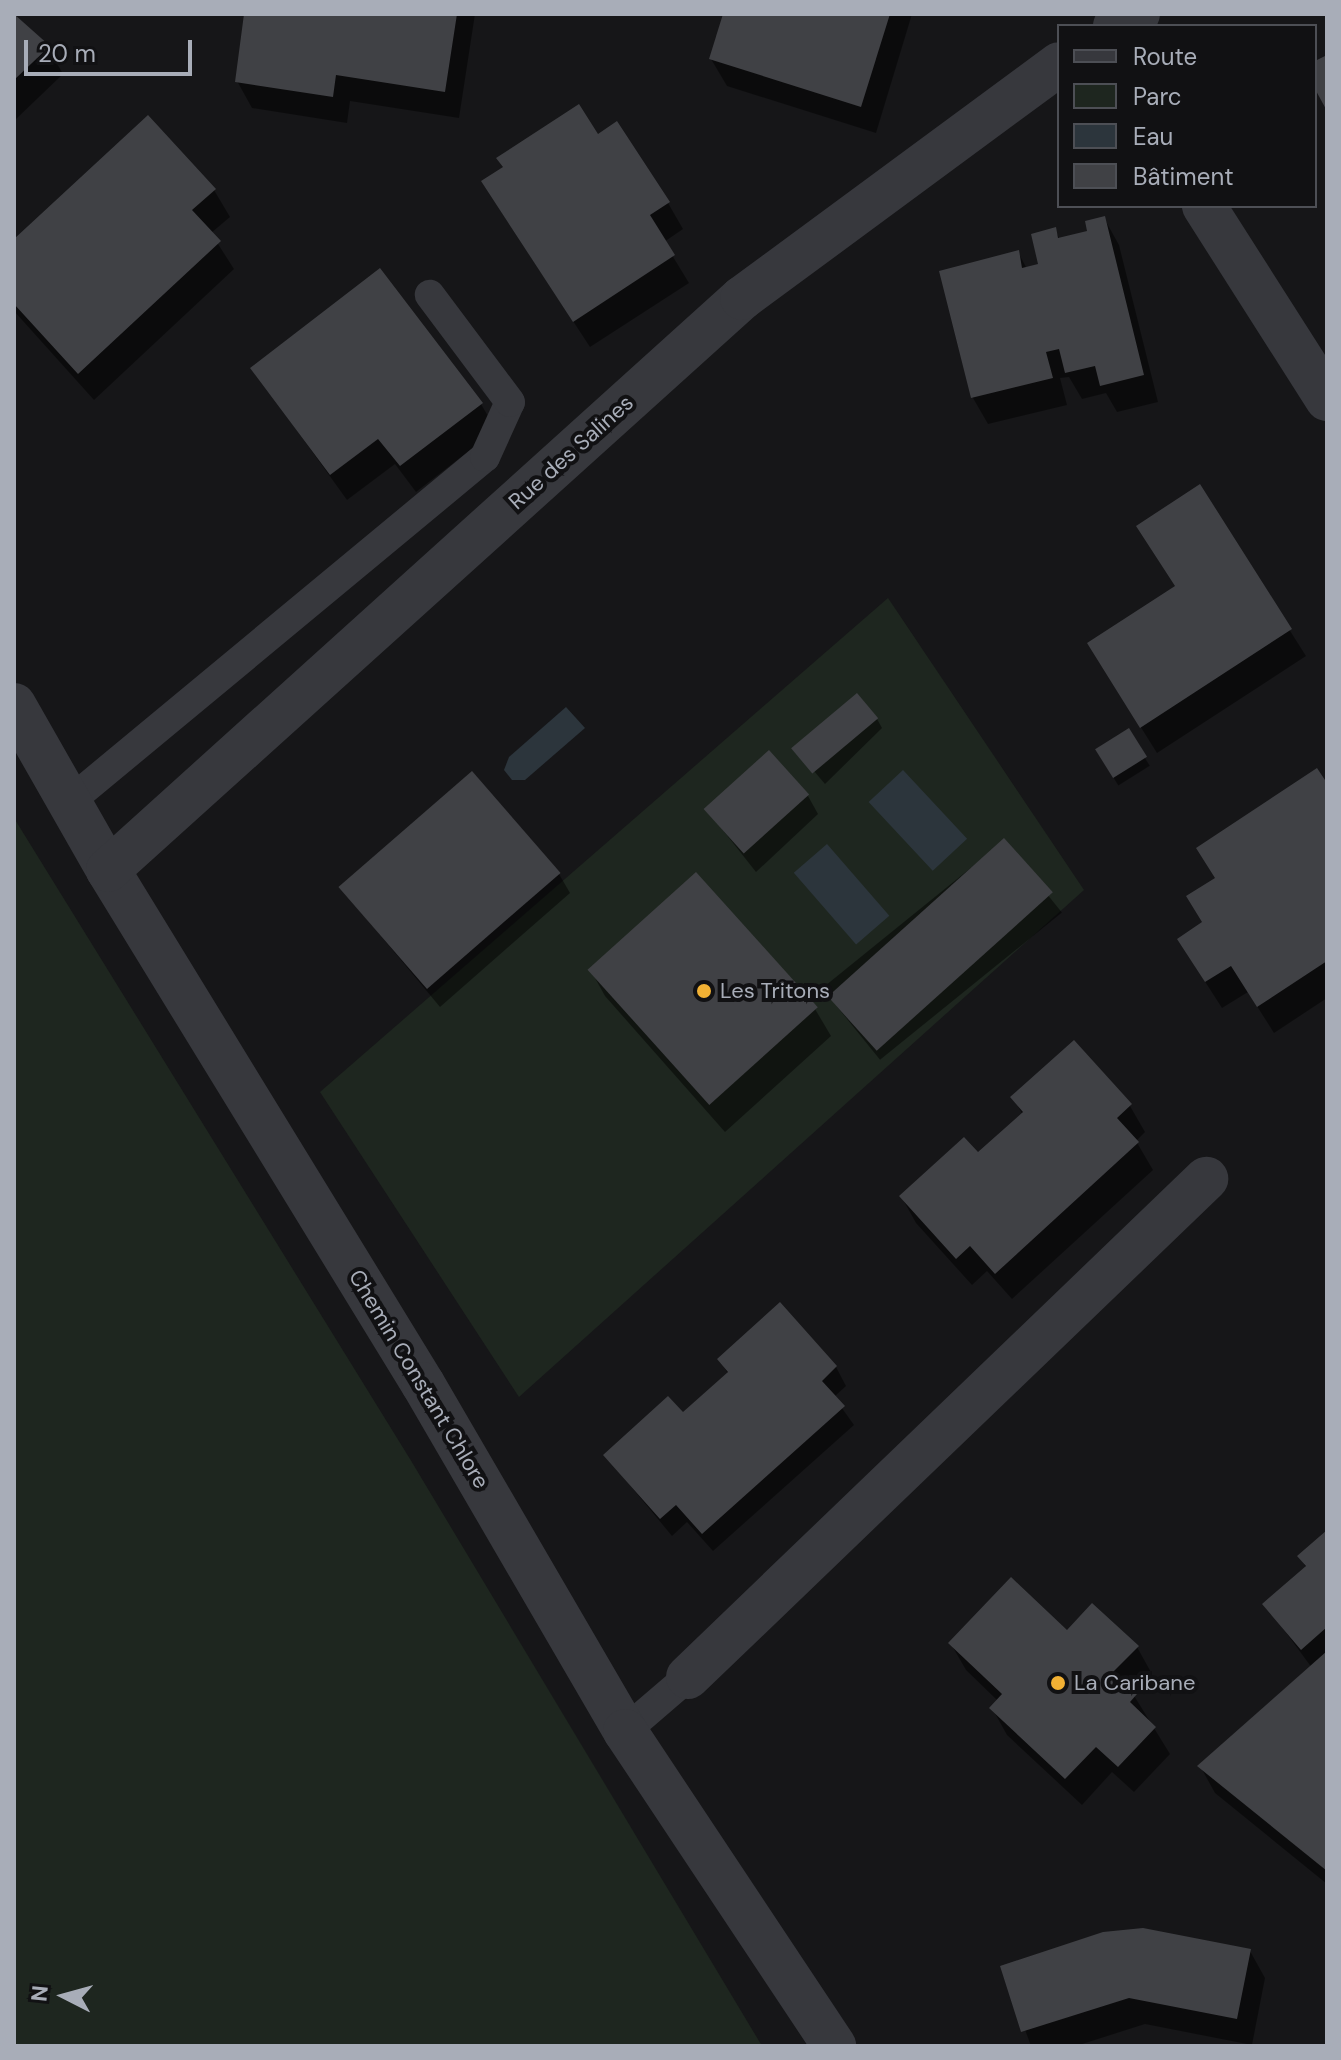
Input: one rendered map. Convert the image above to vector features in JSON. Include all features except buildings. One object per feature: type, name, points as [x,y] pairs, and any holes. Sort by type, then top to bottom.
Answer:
[{"type":"street","points":[[1119,24],[1138,14]]},
{"type":"street","name":"Rue des Salines","points":[[108,870],[742,298],[1057,65]]},
{"type":"street","points":[[1205,208],[1327,399]]},
{"type":"street","name":"Chemin Constant Chlore","points":[[14,705],[108,870],[423,1384],[625,1731],[834,2046]]},
{"type":"street","points":[[688,1677],[1206,1179]]},
{"type":"lane","points":[[69,802],[485,457],[510,402],[430,295]]},
{"type":"lane","points":[[625,1731],[688,1677]]},
{"type":"green space","name":"Les Tritons","points":[[888,598],[1084,890],[519,1397],[320,1092]]},
{"type":"green space","points":[[14,818],[410,1459],[762,2046],[14,2046]]},
{"type":"water","points":[[566,707],[585,728],[525,780],[512,780],[504,770],[509,757]]},
{"type":"water","points":[[903,770],[967,839],[933,871],[869,802]]},
{"type":"water","points":[[827,844],[889,916],[856,945],[794,873]]},
{"type":"place","name":"Les Tritons","points":[[704,991]]},
{"type":"place","name":"La Caribane","points":[[1058,1683]]}]
